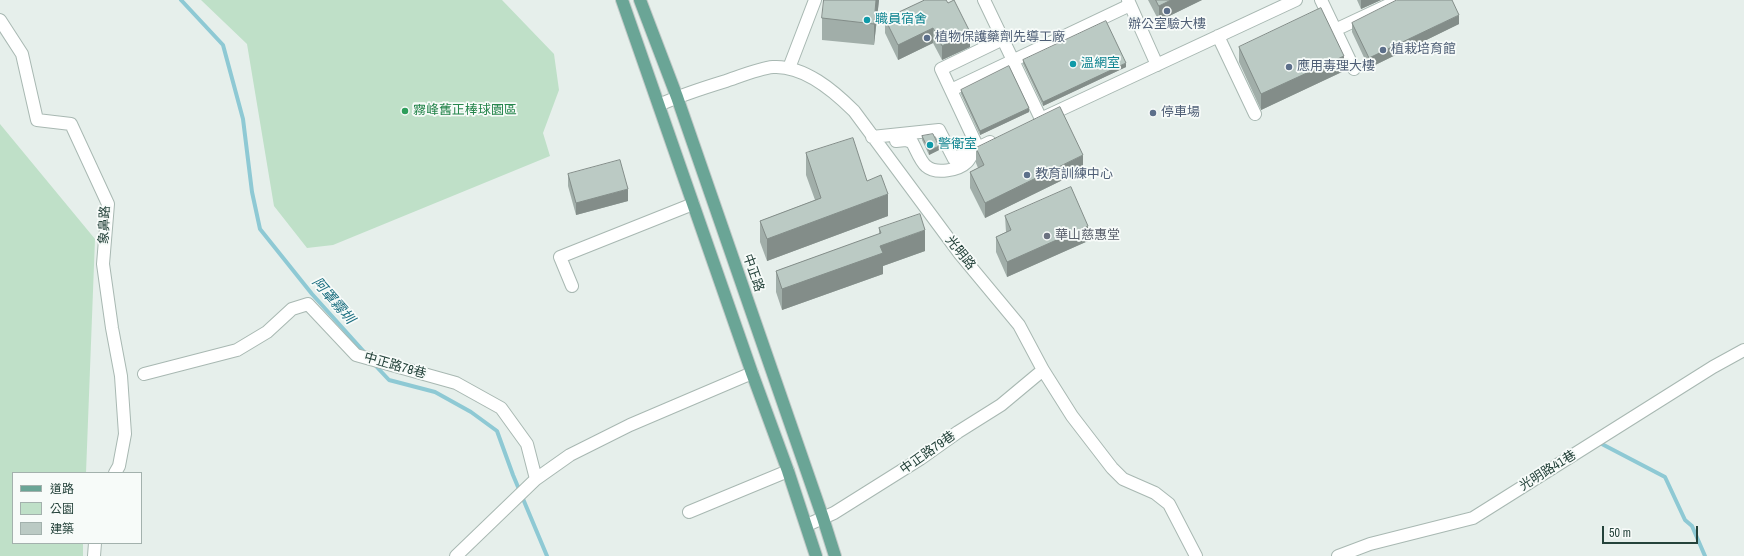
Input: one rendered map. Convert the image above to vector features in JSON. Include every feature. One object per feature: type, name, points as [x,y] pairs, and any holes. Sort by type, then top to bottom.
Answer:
[{"type":"main road","points":[[622,0],[752,373],[807,525],[816,556]]},
{"type":"main road","name":"中正路","points":[[640,0],[677,97],[835,556]]},
{"type":"street","points":[[789,68],[815,0]]},
{"type":"street","points":[[984,0],[1041,118]]},
{"type":"street","points":[[1027,125],[1296,0]]},
{"type":"street","points":[[1321,0],[1354,69]]},
{"type":"street","points":[[1335,30],[1399,0]]},
{"type":"street","points":[[951,90],[1129,2],[1157,64]]},
{"type":"street","name":"象鼻路","points":[[0,20],[22,54],[37,120],[71,124],[108,204],[103,264],[112,328],[121,376],[125,434],[119,466],[116,472]]},
{"type":"street","points":[[1218,36],[1255,114]]},
{"type":"street","points":[[976,149],[941,68],[1003,39]]},
{"type":"street","name":"光明路","points":[[659,105],[677,97],[772,67],[789,68],[808,76],[840,97],[854,111],[960,254],[1019,325],[1043,370],[1072,416],[1112,468],[1123,479],[1156,493],[1169,504],[1196,556]]},
{"type":"street","points":[[875,140],[939,130],[954,159],[999,138]]},
{"type":"street","points":[[875,140],[912,142],[926,166],[937,170],[953,169],[961,166],[968,162],[976,149]]},
{"type":"street","points":[[572,286],[560,257],[693,204]]},
{"type":"street","name":"中正路78巷","points":[[144,374],[237,350],[267,332],[292,309],[308,304],[356,354],[456,383],[502,408],[527,444],[536,479]]},
{"type":"street","name":"光明路41巷","points":[[1338,556],[1370,544],[1473,518],[1706,371],[1744,350]]},
{"type":"street","name":"中正路79巷","points":[[807,525],[845,507],[920,459],[958,432],[1001,405],[1043,370]]},
{"type":"street","points":[[456,556],[536,479],[570,455],[630,425],[752,373]]},
{"type":"street","points":[[689,512],[788,471]]},
{"type":"street","points":[[94,556],[95,544]]},
{"type":"green space","name":"霧峰舊正棒球園區","points":[[201,0],[502,0],[554,54],[559,90],[543,133],[550,156],[333,245],[307,248],[274,206],[247,44]]},
{"type":"green space","points":[[0,124],[95,239],[86,472],[12,472],[12,544],[83,544],[83,556],[0,556]]},
{"type":"building","points":[[824,0],[876,0],[874,24],[822,18]]},
{"type":"building","points":[[925,0],[946,0],[948,3],[954,0],[970,32],[942,46],[933,28],[898,45],[885,19]]},
{"type":"building","points":[[1156,0],[1171,0],[1159,6]]},
{"type":"building","name":"植栽培育館","points":[[1397,0],[1452,0],[1459,15],[1369,58],[1352,23]]},
{"type":"building","name":"應用毒理大樓","points":[[1321,8],[1344,56],[1261,94],[1239,47]]},
{"type":"building","name":"溫網室","points":[[1106,21],[1126,63],[1043,102],[1023,60]]},
{"type":"building","points":[[1009,66],[1029,108],[980,131],[961,90]]},
{"type":"building","name":"教育訓練中心","points":[[1060,107],[1083,155],[985,203],[970,172],[984,165],[976,148]]},
{"type":"building","name":"警衛室","points":[[933,134],[939,146],[929,151],[922,136]]},
{"type":"building","points":[[853,138],[867,181],[881,175],[888,194],[767,239],[760,221],[821,198],[806,153]]},
{"type":"building","points":[[620,160],[628,189],[576,203],[568,174]]},
{"type":"building","name":"華山慈惠堂","points":[[1071,187],[1088,226],[1007,262],[996,237],[1011,230],[1005,216]]},
{"type":"building","points":[[920,214],[925,230],[880,246],[883,253],[782,289],[776,271],[881,233],[879,228]]},
{"type":"waterway","name":"阿罩霧圳","points":[[181,0],[223,45],[243,119],[252,192],[260,229],[312,294],[366,354]]},
{"type":"waterway","name":"阿罩霧圳","points":[[374,364],[389,380],[435,392],[471,412],[497,431],[513,475],[547,556]]},
{"type":"waterway","points":[[1598,442],[1665,477],[1685,520],[1692,526],[1705,556]]},
{"type":"place","name":"辦公室驗大樓","points":[[1167,11]]},
{"type":"place","name":"職員宿舍","points":[[867,20]]},
{"type":"place","name":"植物保護藥劑先導工廠","points":[[927,38]]},
{"type":"place","name":"植栽培育館","points":[[1383,50]]},
{"type":"place","name":"溫網室","points":[[1073,64]]},
{"type":"place","name":"應用毒理大樓","points":[[1289,67]]},
{"type":"place","name":"霧峰舊正棒球園區","points":[[405,111]]},
{"type":"place","name":"停車場","points":[[1153,113]]},
{"type":"place","name":"警衛室","points":[[930,145]]},
{"type":"place","name":"教育訓練中心","points":[[1027,175]]},
{"type":"place","name":"華山慈惠堂","points":[[1047,236]]}]
